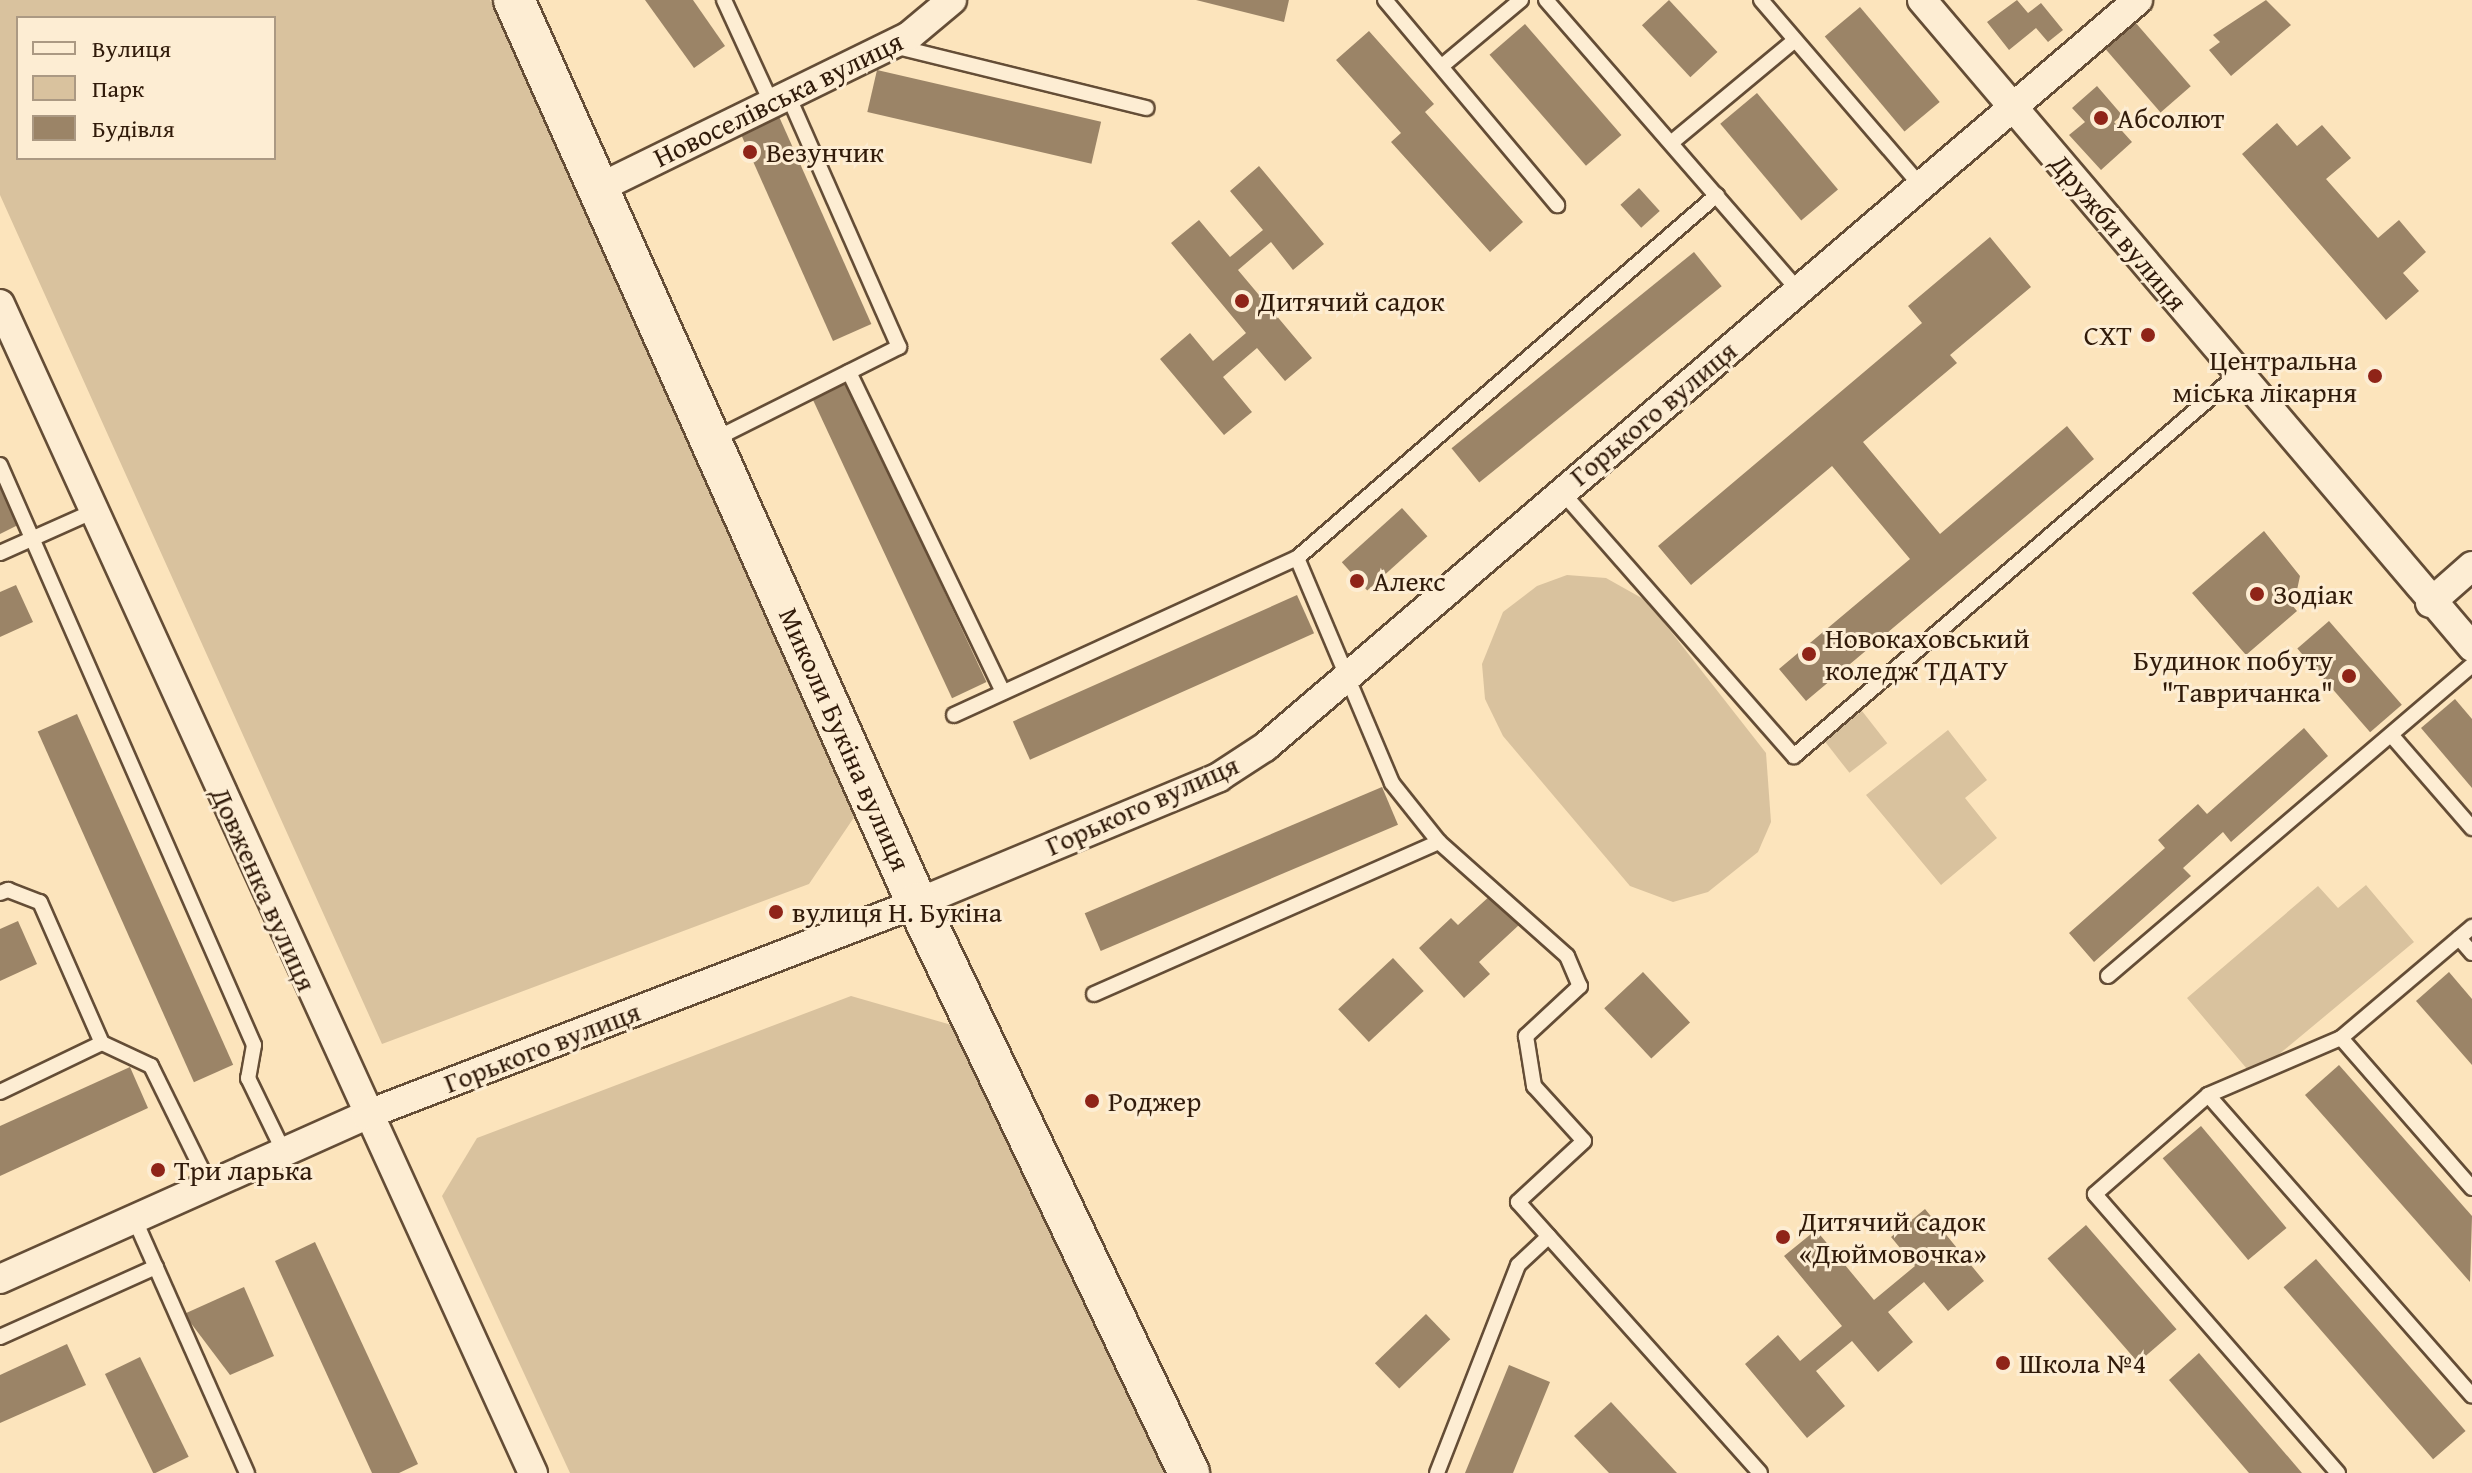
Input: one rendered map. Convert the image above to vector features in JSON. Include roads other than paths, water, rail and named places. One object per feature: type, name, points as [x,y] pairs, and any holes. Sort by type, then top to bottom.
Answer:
[{"type":"street","name":"Миколи Букіна вулиця","points":[[514,0],[713,440],[917,903],[1189,1473]]},
{"type":"street","name":"Новоселівська вулиця","points":[[599,188],[778,96],[889,45],[952,0]]},
{"type":"street","name":"Дружби вулиця","points":[[1922,0],[2430,603],[2472,647]]},
{"type":"street","name":"Горького вулиця","points":[[0,1279],[366,1115],[917,903],[1219,777],[1265,747],[1560,491],[2015,109],[2138,0]]},
{"type":"street","name":"Довженка вулиця","points":[[0,304],[366,1115],[533,1473]]},
{"type":"street","points":[[2430,603],[2472,566]]},
{"type":"lane","points":[[713,440],[899,347],[778,96],[724,0]]},
{"type":"lane","points":[[1385,0],[1557,205]]},
{"type":"lane","points":[[1442,66],[1521,0]]},
{"type":"lane","points":[[1546,0],[1799,291]]},
{"type":"lane","points":[[1761,0],[1922,187]]},
{"type":"lane","points":[[1671,143],[1795,40]]},
{"type":"lane","points":[[889,45],[1147,108]]},
{"type":"lane","points":[[954,715],[1297,558],[1717,195]]},
{"type":"lane","points":[[849,372],[1003,692]]},
{"type":"lane","points":[[1560,491],[1794,756],[2238,374]]},
{"type":"lane","points":[[0,465],[254,1045],[248,1078],[284,1152]]},
{"type":"lane","points":[[0,553],[92,512]]},
{"type":"lane","points":[[1297,558],[1344,677],[1392,783],[1439,842],[1567,956],[1580,986],[1526,1036],[1534,1086],[1584,1141],[1518,1202],[1760,1473]]},
{"type":"lane","points":[[2108,976],[2472,665]]},
{"type":"lane","points":[[2392,736],[2472,828]]},
{"type":"lane","points":[[1094,994],[1439,842]]},
{"type":"lane","points":[[0,893],[40,902],[102,1043],[151,1066],[209,1184]]},
{"type":"lane","points":[[2338,1473],[2095,1194],[2208,1095],[2341,1038],[2472,927]]},
{"type":"lane","points":[[2459,938],[2472,953]]},
{"type":"lane","points":[[2341,1038],[2472,1188]]},
{"type":"lane","points":[[0,1092],[102,1043]]},
{"type":"lane","points":[[2208,1095],[2472,1395]]},
{"type":"lane","points":[[134,1218],[241,1471]]},
{"type":"lane","points":[[1437,1473],[1518,1265],[1549,1236]]},
{"type":"lane","points":[[0,1337],[156,1267]]},
{"type":"place","name":"Абсолют","points":[[2101,118]]},
{"type":"place","name":"Везунчик","points":[[750,152]]},
{"type":"place","name":"Дитячий садок","points":[[1242,301]]},
{"type":"place","name":"СХТ","points":[[2148,335]]},
{"type":"place","name":"Центральна міська лікарня","points":[[2375,376]]},
{"type":"place","name":"Алекс","points":[[1357,581]]},
{"type":"place","name":"Зодіак","points":[[2257,594]]},
{"type":"place","name":"Новокаховський коледж ТДАТУ","points":[[1809,654]]},
{"type":"place","name":"Будинок побуту \"Тавричанка\"","points":[[2349,676]]},
{"type":"place","name":"вулиця Н. Букіна","points":[[776,912]]},
{"type":"place","name":"Роджер","points":[[1092,1101]]},
{"type":"place","name":"Три ларька","points":[[158,1170]]},
{"type":"place","name":"Дитячий садок «Дюймовочка»","points":[[1783,1237]]},
{"type":"place","name":"Школа №4","points":[[2003,1363]]}]
